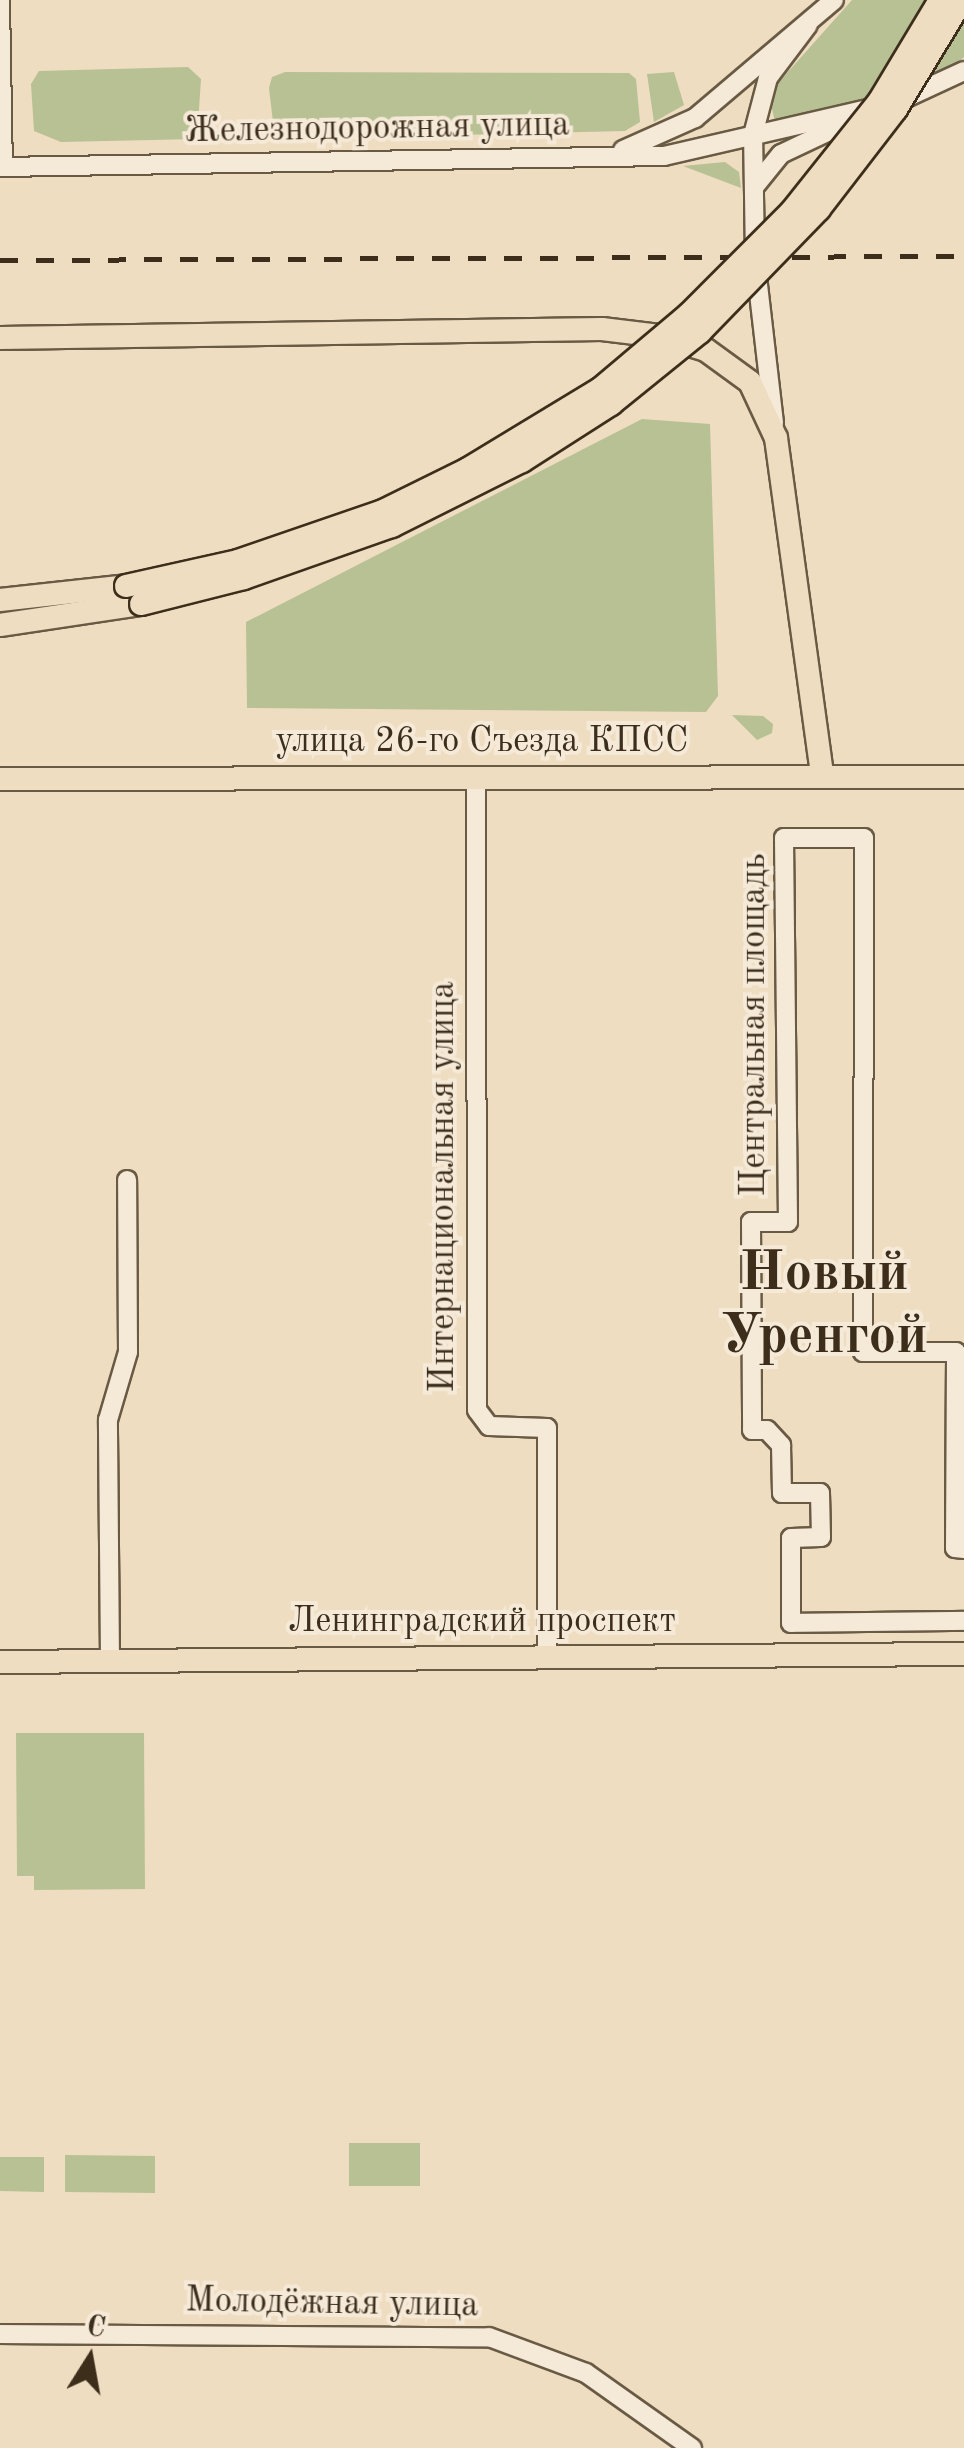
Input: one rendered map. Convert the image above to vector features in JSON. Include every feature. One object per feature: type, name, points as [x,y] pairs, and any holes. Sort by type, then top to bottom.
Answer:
[{"type":"main road","points":[[0,600],[126,586],[238,561],[383,510],[468,470],[600,389],[689,314],[791,212],[880,100],[940,0]]},
{"type":"main road","points":[[0,625],[142,604],[244,578],[392,526],[522,461],[611,404],[700,332],[808,222],[896,108],[962,0]]},
{"type":"main road","points":[[0,338],[634,332],[684,342],[739,371],[763,402],[776,438],[822,776]]},
{"type":"main road","name":"улица 26-го Съезда КПСС","points":[[0,779],[964,777]]},
{"type":"main road","name":"Ленинградский проспект","points":[[0,1662],[964,1654]]},
{"type":"street","points":[[0,0],[1,167]]},
{"type":"street","points":[[588,159],[676,131],[834,0]]},
{"type":"street","points":[[776,438],[753,192],[753,135],[768,78],[808,25]]},
{"type":"street","points":[[753,192],[781,154],[964,71]]},
{"type":"street","name":"Железнодорожная улица","points":[[1,167],[588,159],[682,154],[897,102]]},
{"type":"street","name":"Интернациональная улица","points":[[476,776],[476,1410],[489,1426],[547,1428],[547,1656]]},
{"type":"street","name":"Центральная площадь","points":[[964,1549],[955,1548],[956,1352],[864,1352],[864,838],[784,838],[788,1222],[751,1222],[752,1430],[767,1430],[781,1445],[782,1493],[820,1493],[821,1537],[790,1538],[792,1623],[964,1621]]},
{"type":"street","points":[[110,1660],[108,1420],[128,1352],[127,1180]]},
{"type":"street","name":"Молодёжная улица","points":[[0,2334],[489,2337],[586,2373],[692,2448]]},
{"type":"green space","points":[[852,0],[964,0],[964,57],[949,70],[873,100],[775,122],[771,105],[778,83]]},
{"type":"green space","points":[[188,67],[201,79],[197,139],[61,142],[34,131],[31,84],[39,71]]},
{"type":"green space","points":[[285,72],[629,73],[636,79],[640,122],[625,131],[275,139],[269,88],[272,77]]},
{"type":"green space","points":[[674,72],[684,105],[654,122],[647,74]]},
{"type":"green space","points":[[725,162],[739,172],[741,188],[683,166]]},
{"type":"green space","points":[[642,419],[710,424],[718,696],[706,712],[247,708],[246,622]]},
{"type":"green space","points":[[732,715],[763,716],[773,724],[772,733],[757,740]]},
{"type":"green space","points":[[16,1733],[144,1733],[145,1889],[34,1890],[34,1876],[17,1876]]},
{"type":"green space","points":[[349,2143],[420,2143],[420,2186],[349,2186]]},
{"type":"green space","points":[[65,2155],[155,2156],[155,2193],[65,2192]]},
{"type":"green space","points":[[0,2157],[44,2157],[44,2192],[0,2191]]},
{"type":"railway","points":[[0,260],[964,256]]},
{"type":"district","name":"Новый Уренгой","points":[[824,1306]]}]
